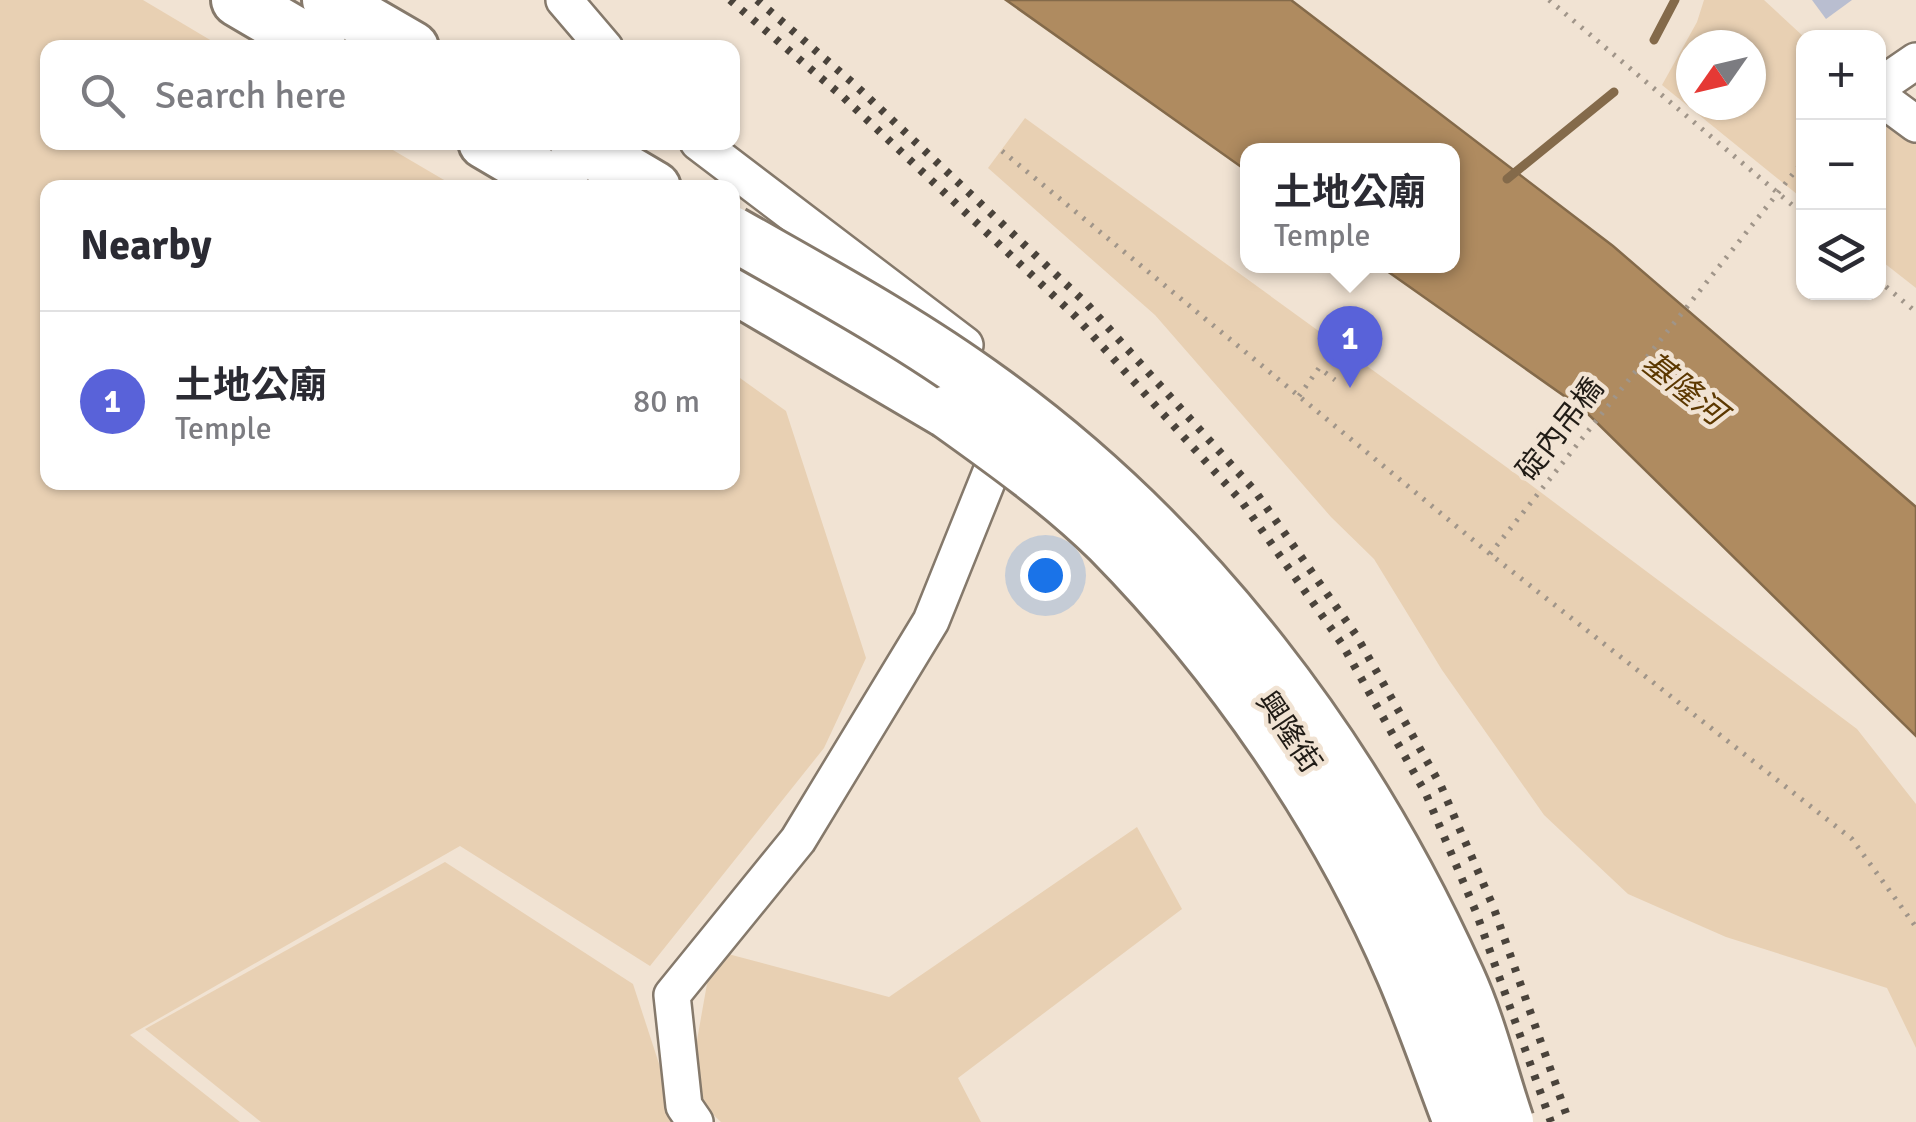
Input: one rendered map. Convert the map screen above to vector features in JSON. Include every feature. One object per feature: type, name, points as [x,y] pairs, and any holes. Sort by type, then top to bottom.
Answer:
[{"type":"highway","points":[[238,0],[306,40]]},
{"type":"highway","points":[[329,0],[398,40]]},
{"type":"highway","points":[[499,150],[549,180]]},
{"type":"highway","points":[[590,150],[640,180]]},
{"type":"highway","points":[[740,238],[904,332],[993,392],[1068,451],[1145,523],[1224,608],[1300,701],[1382,826],[1460,981],[1507,1122]]},
{"type":"highway","points":[[740,291],[948,412],[1024,466],[1107,539],[1194,634],[1275,745],[1334,839],[1402,970],[1460,1122]]},
{"type":"street","points":[[564,0],[598,40]]},
{"type":"street","points":[[1886,81],[1916,60]]},
{"type":"street","points":[[1886,102],[1916,124]]},
{"type":"street","name":"興隆街","points":[[709,150],[1024,390],[1245,666],[1319,776],[1426,993],[1478,1122]]},
{"type":"street","points":[[694,1122],[684,1106],[672,995],[798,840],[931,621],[1024,390]]},
{"type":"path","points":[[1549,0],[1798,210]]},
{"type":"path","points":[[1002,151],[1490,554],[1852,839],[1916,927]]},
{"type":"path","name":"碇內吊橋","points":[[1490,554],[1796,169]]},
{"type":"path","points":[[1886,287],[1916,312]]},
{"type":"path","points":[[1299,396],[1319,368],[1335,380]]},
{"type":"shaded area","points":[[0,0],[143,0],[210,40],[40,40],[40,150],[393,150],[444,180],[40,180],[40,490],[740,490],[740,378],[786,411],[866,658],[824,748],[650,966],[460,846],[130,1035],[240,1122],[0,1122]]},
{"type":"shaded area","points":[[1704,0],[1764,0],[1796,30],[1796,193],[1705,120],[1766,120],[1766,30],[1693,30]]},
{"type":"shaded area","points":[[1676,60],[1676,96],[1662,85]]},
{"type":"shaded area","points":[[1886,110],[1916,133],[1916,288],[1886,264]]},
{"type":"shaded area","points":[[1025,118],[1527,482],[1857,729],[1916,804],[1916,1048],[1887,988],[1726,937],[1628,894],[1544,815],[1442,670],[1374,559],[1331,517],[1155,315],[988,168]]},
{"type":"shaded area","points":[[1137,827],[1182,909],[958,1078],[981,1122],[721,1122],[688,1091],[713,950],[889,997]]},
{"type":"shaded area","points":[[445,862],[633,984],[678,1122],[261,1122],[145,1029]]},
{"type":"water","name":"基隆河","points":[[1006,0],[1291,0],[1613,246],[1916,507],[1916,736],[1584,410],[1390,273],[1460,273],[1460,143],[1240,143],[1240,166]]},
{"type":"building","points":[[1812,0],[1852,0],[1826,19]]},
{"type":"waterway","points":[[1654,40],[1675,0]]},
{"type":"waterway","points":[[1507,179],[1614,92]]},
{"type":"railway","points":[[730,0],[842,96],[1075,316],[1242,502],[1342,644],[1426,794],[1476,912],[1551,1122]]},
{"type":"railway","points":[[757,0],[853,83],[1087,304],[1255,491],[1356,635],[1441,786],[1493,906],[1569,1122]]},
{"type":"place","name":"土地公廟","points":[[1350,388]]}]
